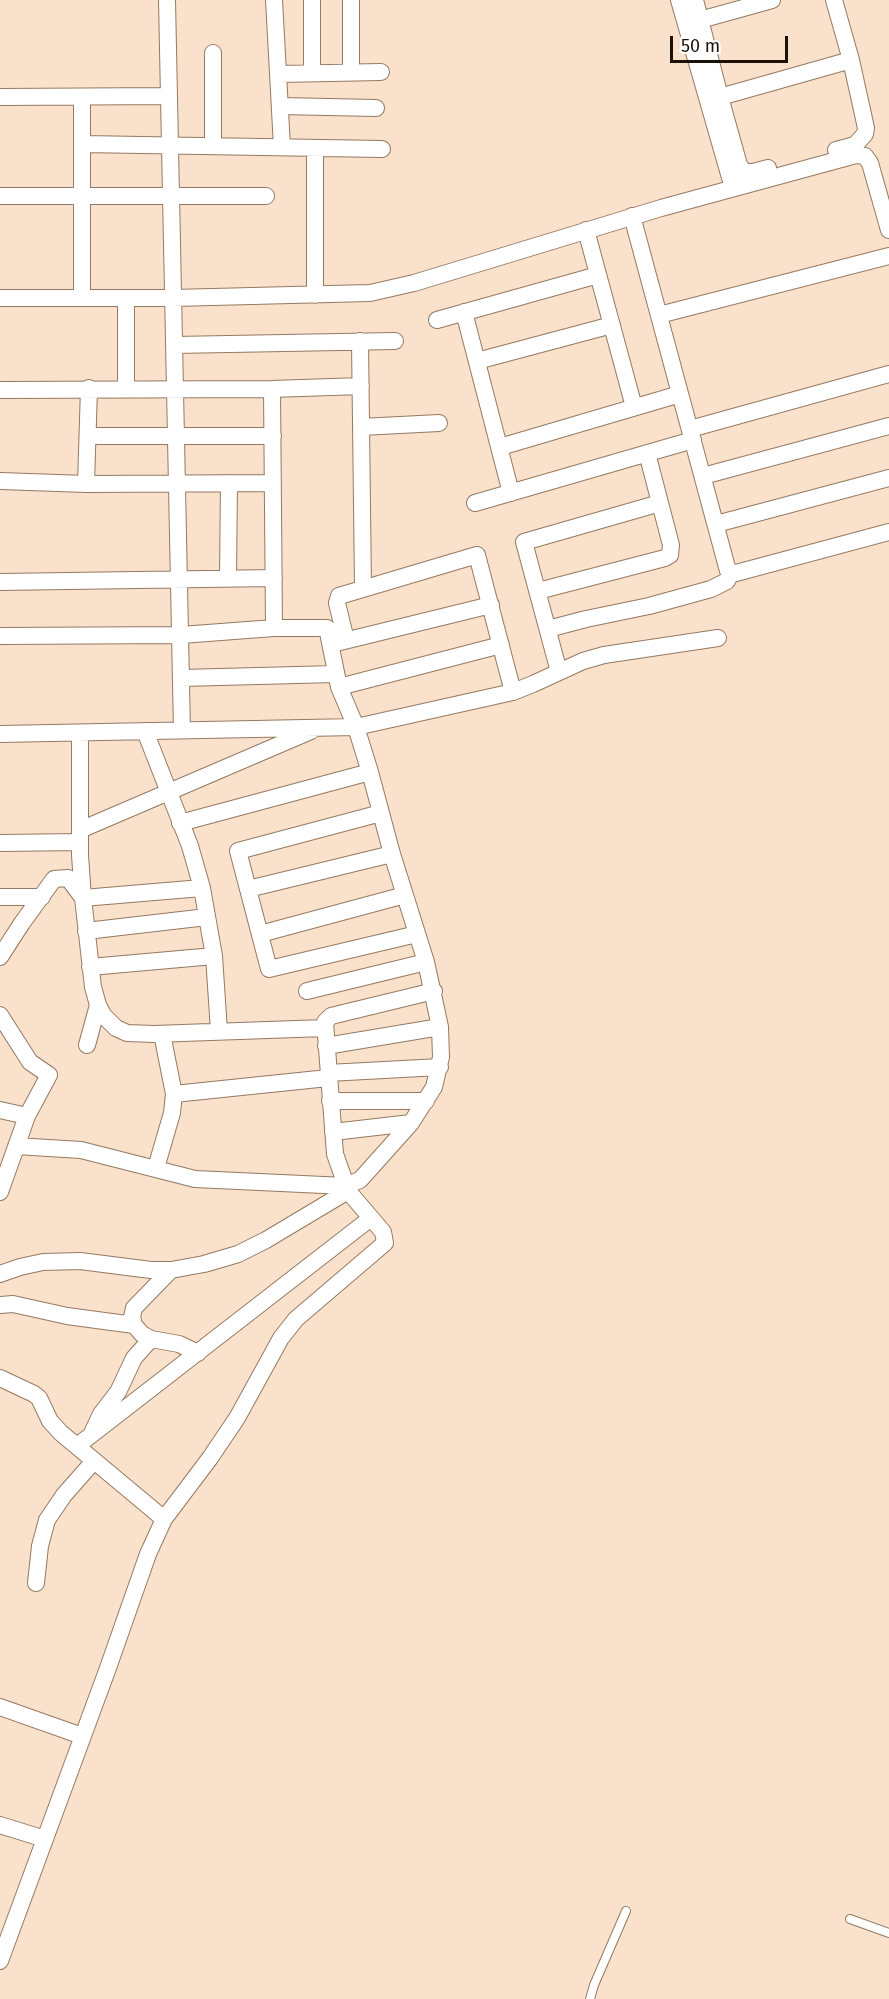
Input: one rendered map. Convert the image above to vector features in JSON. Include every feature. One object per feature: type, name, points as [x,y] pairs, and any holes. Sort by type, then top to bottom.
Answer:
[{"type":"street","points":[[167,0],[182,730]]},
{"type":"street","points":[[274,0],[282,147]]},
{"type":"street","points":[[312,0],[312,73]]},
{"type":"street","points":[[351,0],[351,72]]},
{"type":"street","points":[[679,0],[733,188]]},
{"type":"street","points":[[695,0],[739,165],[744,172],[753,172],[855,145],[865,134],[866,128],[851,60],[834,0]]},
{"type":"street","points":[[700,20],[772,0]]},
{"type":"street","points":[[213,53],[213,146]]},
{"type":"street","points":[[720,98],[851,60]]},
{"type":"street","points":[[278,74],[381,72]]},
{"type":"street","points":[[0,98],[169,96]]},
{"type":"street","points":[[82,97],[82,298]]},
{"type":"street","points":[[280,105],[376,108]]},
{"type":"street","points":[[82,144],[382,149]]},
{"type":"street","points":[[315,148],[315,295]]},
{"type":"street","points":[[0,298],[173,298],[370,293],[391,290],[632,216],[856,155],[865,156],[870,163],[889,230]]},
{"type":"street","points":[[0,196],[266,196]]},
{"type":"street","points":[[632,216],[727,567],[731,573]]},
{"type":"street","points":[[586,230],[634,407]]},
{"type":"street","points":[[659,315],[889,256]]},
{"type":"street","points":[[437,320],[598,275]]},
{"type":"street","points":[[126,298],[126,389]]},
{"type":"street","points":[[464,312],[511,493]]},
{"type":"street","points":[[477,362],[612,325]]},
{"type":"street","points":[[174,345],[395,340]]},
{"type":"street","points":[[360,341],[363,588]]},
{"type":"street","points":[[475,503],[646,453],[692,434],[889,374]]},
{"type":"street","points":[[0,390],[272,389],[361,386]]},
{"type":"street","points":[[86,484],[89,388]]},
{"type":"street","points":[[272,389],[274,628]]},
{"type":"street","points":[[500,447],[680,394]]},
{"type":"street","points":[[361,427],[439,423]]},
{"type":"street","points":[[703,476],[889,426]]},
{"type":"street","points":[[88,436],[273,436]]},
{"type":"street","points":[[538,591],[670,555],[671,545],[646,453]]},
{"type":"street","points":[[716,524],[889,478]]},
{"type":"street","points":[[0,481],[86,484],[273,483]]},
{"type":"street","points":[[228,578],[229,483]]},
{"type":"street","points":[[560,672],[524,542],[660,503]]},
{"type":"street","points":[[731,573],[889,532]]},
{"type":"street","points":[[331,641],[344,632],[337,599],[343,594],[477,555],[513,692]]},
{"type":"street","points":[[548,629],[711,589],[727,581],[731,573]]},
{"type":"street","points":[[0,582],[274,578]]},
{"type":"street","points":[[331,641],[491,605]]},
{"type":"street","points":[[0,636],[180,635],[274,628],[327,628],[337,680],[356,727],[370,772],[392,854],[434,991],[440,1027],[440,1067],[434,1087],[411,1124],[360,1180],[266,1240],[238,1254],[204,1264],[171,1269],[80,1261],[43,1262],[0,1274]]},
{"type":"street","points":[[0,734],[356,727],[513,692],[583,661],[604,655],[718,638]]},
{"type":"street","points":[[181,678],[337,680],[501,645]]},
{"type":"street","points":[[0,843],[80,836],[169,793],[318,728]]},
{"type":"street","points":[[145,731],[196,863],[214,956],[219,1031]]},
{"type":"street","points":[[80,733],[80,836],[83,898],[90,967],[98,1005],[104,1016],[116,1028],[127,1033],[162,1034],[325,1028]]},
{"type":"street","points":[[180,823],[370,772]]},
{"type":"street","points":[[381,813],[238,850],[269,969],[417,934]]},
{"type":"street","points":[[248,889],[392,854]]},
{"type":"street","points":[[0,957],[54,879],[68,878],[83,898]]},
{"type":"street","points":[[83,898],[202,888]]},
{"type":"street","points":[[260,934],[405,895]]},
{"type":"street","points":[[0,897],[42,897]]},
{"type":"street","points":[[86,931],[207,917]]},
{"type":"street","points":[[90,967],[214,956]]},
{"type":"street","points":[[307,991],[426,962]]},
{"type":"street","points":[[0,1960],[108,1668],[147,1554],[164,1519],[237,1418],[276,1347],[296,1319],[383,1247],[385,1238],[347,1188],[335,1154],[325,1022],[331,1016],[434,991]]},
{"type":"street","points":[[87,1045],[98,1005]]},
{"type":"street","points":[[0,1015],[30,1062],[49,1075],[27,1116],[0,1192]]},
{"type":"street","points":[[326,1046],[440,1027]]},
{"type":"street","points":[[156,1168],[172,1113],[174,1094],[162,1034]]},
{"type":"street","points":[[174,1094],[328,1076],[440,1067]]},
{"type":"street","points":[[330,1101],[426,1101]]},
{"type":"street","points":[[0,1110],[27,1116]]},
{"type":"street","points":[[333,1132],[411,1124]]},
{"type":"street","points":[[16,1146],[81,1150],[195,1179],[347,1188]]},
{"type":"street","points":[[77,1446],[371,1218]]},
{"type":"street","points":[[171,1269],[134,1308],[132,1317],[134,1325],[142,1334],[151,1339],[179,1344],[198,1353]]},
{"type":"street","points":[[0,1305],[13,1304],[76,1317],[134,1325]]},
{"type":"street","points":[[92,1434],[101,1414],[118,1392],[134,1358],[151,1339]]},
{"type":"street","points":[[0,1378],[24,1388],[39,1398],[50,1421],[61,1433],[164,1519]]},
{"type":"street","points":[[36,1583],[40,1546],[47,1520],[64,1495],[94,1461]]},
{"type":"street","points":[[0,1707],[82,1736]]},
{"type":"street","points":[[0,1825],[45,1839]]},
{"type":"lane","points":[[590,1999],[626,1911]]},
{"type":"lane","points":[[850,1919],[889,1934]]}]
